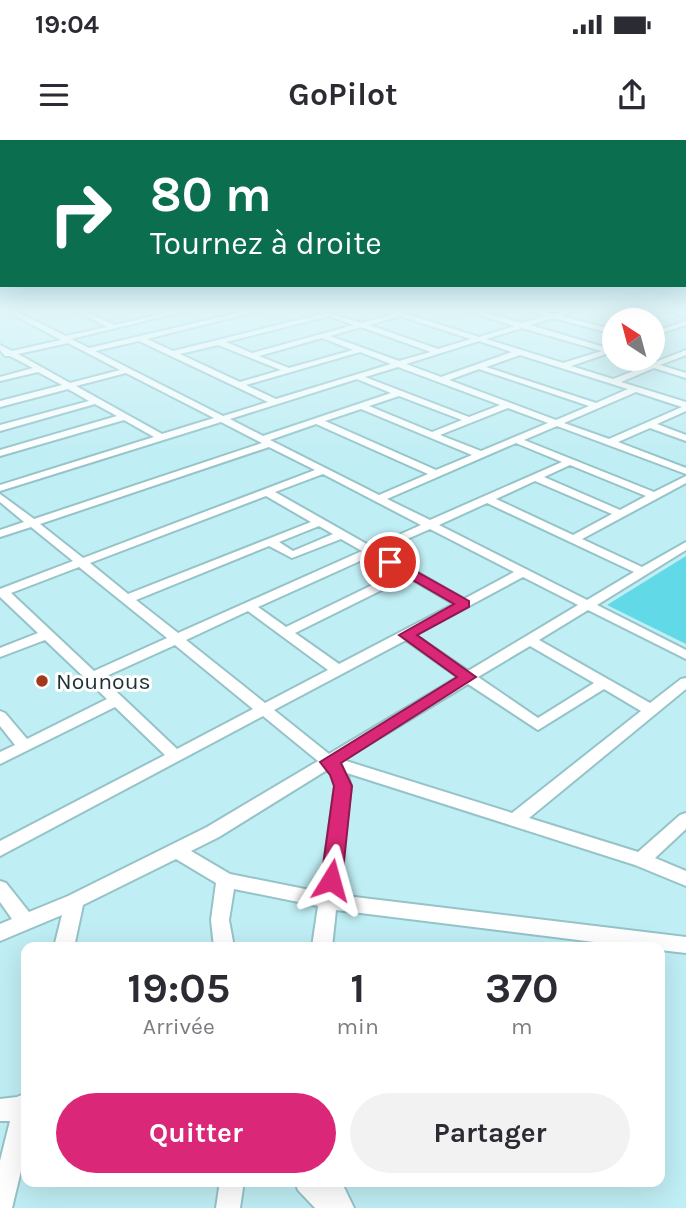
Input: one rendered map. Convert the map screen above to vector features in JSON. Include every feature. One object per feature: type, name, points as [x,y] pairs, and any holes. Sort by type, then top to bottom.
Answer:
[{"type":"street","points":[[23,360],[162,438]]},
{"type":"street","points":[[104,360],[686,655]]},
{"type":"street","points":[[185,360],[277,403]]},
{"type":"street","points":[[261,360],[289,371]]},
{"type":"street","points":[[240,385],[327,360]]},
{"type":"street","points":[[387,360],[686,471]]},
{"type":"street","points":[[0,488],[413,360]]},
{"type":"street","points":[[440,380],[499,360]]},
{"type":"street","points":[[544,360],[686,406]]},
{"type":"street","points":[[563,366],[584,360]]},
{"type":"street","points":[[480,367],[570,400],[597,406]]},
{"type":"street","points":[[0,379],[40,369]]},
{"type":"street","points":[[665,369],[686,376]]},
{"type":"street","points":[[0,404],[126,371]]},
{"type":"street","points":[[613,382],[638,371]]},
{"type":"street","points":[[358,377],[469,420]]},
{"type":"street","points":[[377,499],[636,389]]},
{"type":"street","points":[[0,534],[399,393]]},
{"type":"street","points":[[0,428],[97,401]]},
{"type":"street","points":[[432,435],[508,405]]},
{"type":"street","points":[[361,406],[481,455]]},
{"type":"street","points":[[611,442],[686,406]]},
{"type":"street","points":[[0,453],[125,417]]},
{"type":"street","points":[[317,421],[436,474]]},
{"type":"street","points":[[650,425],[686,438]]},
{"type":"street","points":[[516,440],[656,496]]},
{"type":"street","points":[[92,677],[569,461]]},
{"type":"street","points":[[176,757],[1,592],[322,471]]},
{"type":"street","points":[[535,477],[621,514]]},
{"type":"street","points":[[573,539],[686,480]]},
{"type":"street","points":[[267,492],[464,604]]},
{"type":"street","points":[[0,498],[265,710],[339,773],[343,786],[323,942]]},
{"type":"street","points":[[486,499],[642,571]]},
{"type":"street","points":[[127,599],[320,522]]},
{"type":"street","points":[[270,542],[292,555],[342,534]]},
{"type":"street","points":[[0,933],[75,901],[177,851],[686,545]]},
{"type":"street","points":[[285,632],[408,572]]},
{"type":"street","points":[[0,849],[523,573]]},
{"type":"street","points":[[249,606],[339,671]]},
{"type":"street","points":[[0,653],[47,634]]},
{"type":"street","points":[[407,635],[538,725],[604,683]]},
{"type":"street","points":[[529,640],[652,710]]},
{"type":"street","points":[[516,819],[686,682]]},
{"type":"street","points":[[0,759],[117,700]]},
{"type":"street","points":[[0,716],[25,746]]},
{"type":"street","points":[[329,762],[642,860],[686,879]]},
{"type":"street","points":[[642,860],[686,819]]},
{"type":"street","points":[[177,851],[226,880],[328,901],[654,942]]},
{"type":"street","points":[[224,942],[220,920],[226,880]]},
{"type":"street","points":[[0,888],[26,923]]},
{"type":"street","points":[[65,942],[75,901]]},
{"type":"street","points":[[665,943],[686,946]]},
{"type":"street","points":[[0,1110],[21,1107]]},
{"type":"street","points":[[1,1208],[21,1126]]},
{"type":"street","points":[[228,1208],[231,1187]]},
{"type":"street","points":[[312,1187],[331,1208]]},
{"type":"street","points":[[331,1187],[342,1208]]},
{"type":"shaded area","points":[[686,556],[686,644],[607,605]]},
{"type":"place","name":"Nounous","points":[[42,681]]},
{"type":"route","points":[[331,880],[343,786],[342,778],[329,762],[468,677],[407,635],[464,604],[390,562]]}]
